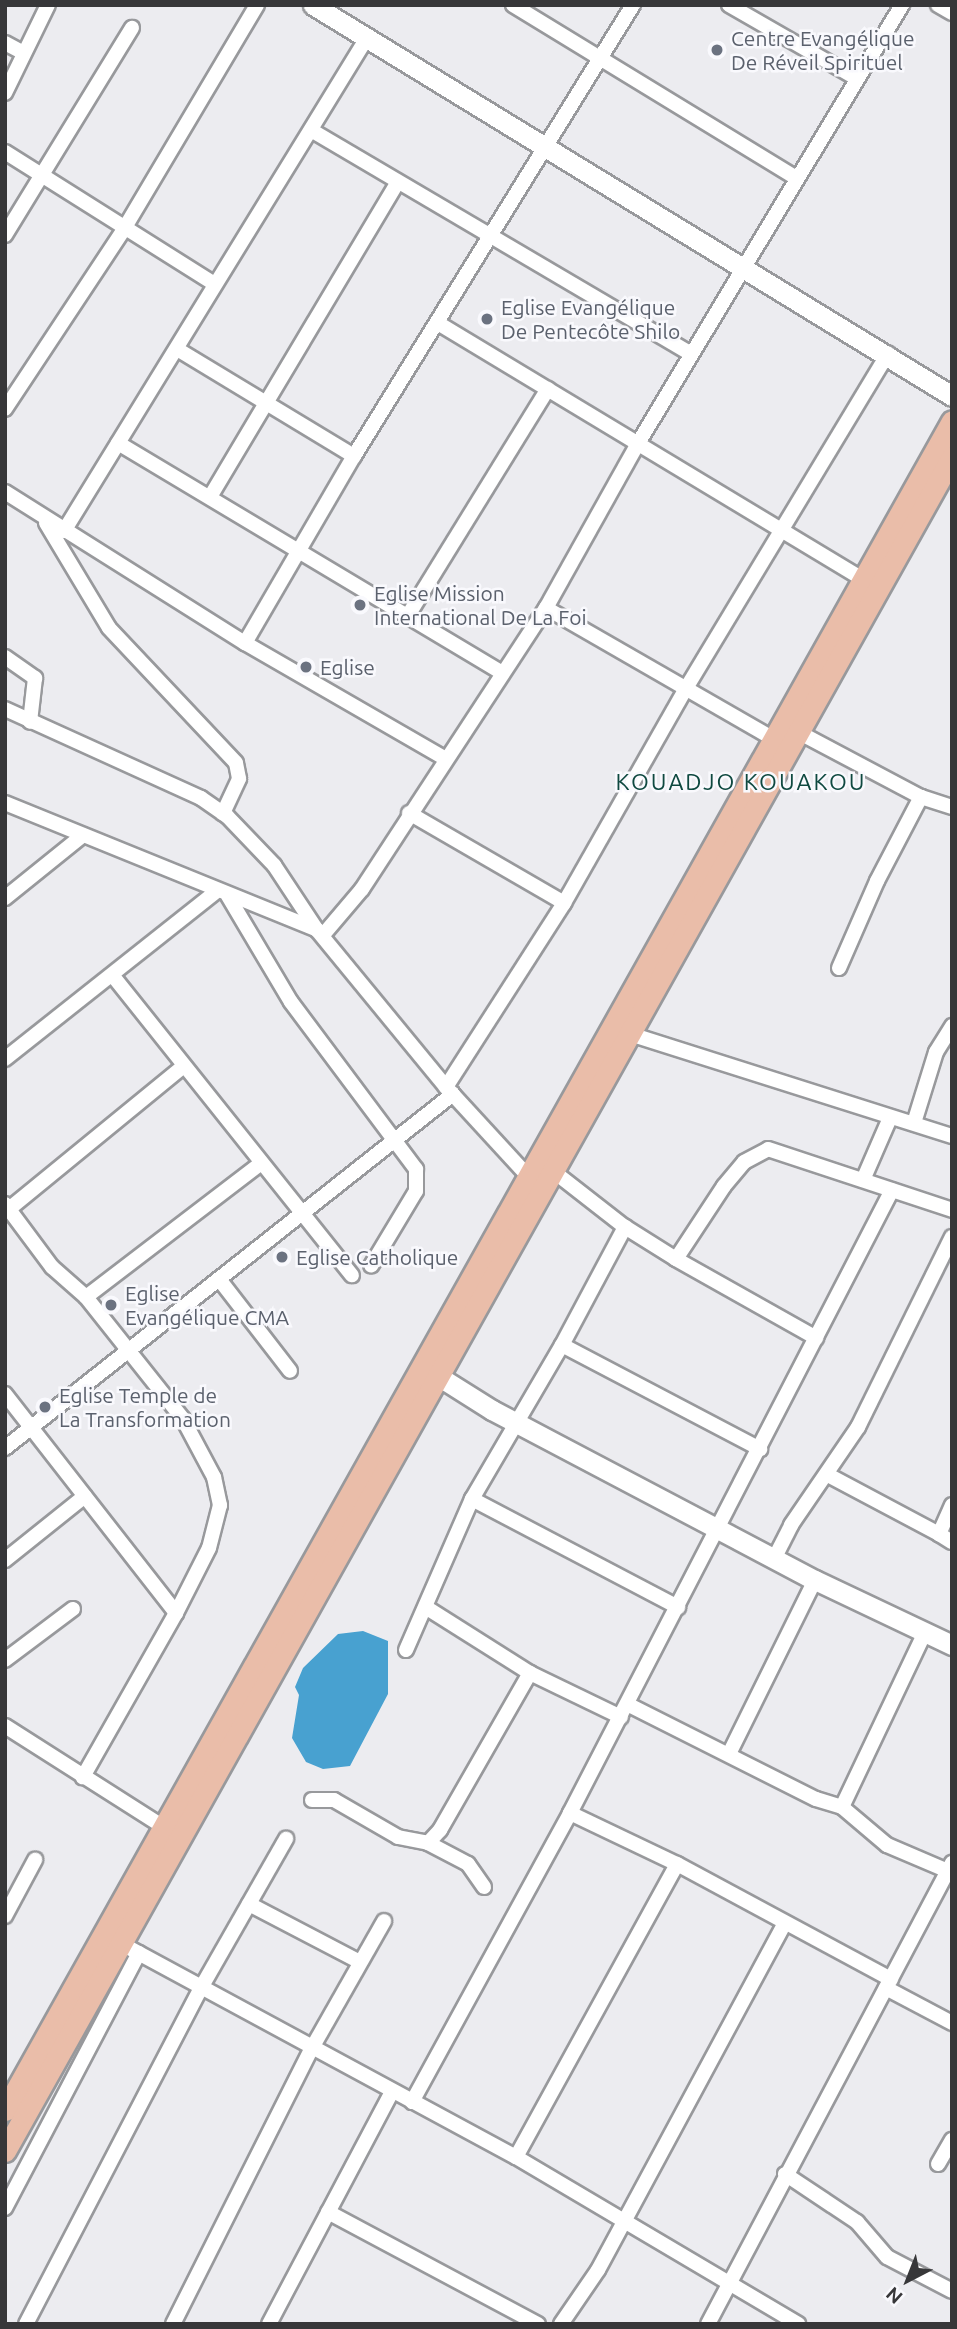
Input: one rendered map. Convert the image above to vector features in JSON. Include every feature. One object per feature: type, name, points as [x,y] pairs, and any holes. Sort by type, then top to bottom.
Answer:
[{"type":"main road","points":[[5,2110],[526,1174],[952,421]]},
{"type":"main road","points":[[5,2151],[952,457]]},
{"type":"street","points":[[5,93],[48,5]]},
{"type":"street","points":[[5,409],[10,393],[124,229],[257,5]]},
{"type":"street","points":[[313,5],[888,354],[952,396]]},
{"type":"street","points":[[513,5],[795,177]]},
{"type":"street","points":[[244,643],[354,456],[633,5]]},
{"type":"street","points":[[729,5],[856,78]]},
{"type":"street","points":[[320,933],[362,889],[444,758],[545,608],[637,445],[745,269],[795,177],[902,5]]},
{"type":"street","points":[[938,5],[952,13]]},
{"type":"street","points":[[5,235],[132,28]]},
{"type":"street","points":[[64,531],[368,36]]},
{"type":"street","points":[[5,43],[24,53]]},
{"type":"street","points":[[311,131],[691,354]]},
{"type":"street","points":[[5,152],[214,283]]},
{"type":"street","points":[[210,497],[397,183]]},
{"type":"street","points":[[438,323],[863,579]]},
{"type":"street","points":[[177,349],[354,456]]},
{"type":"street","points":[[5,1448],[306,1214],[450,1091],[564,903],[780,530],[888,354]]},
{"type":"street","points":[[407,617],[548,389]]},
{"type":"street","points":[[118,443],[502,673]]},
{"type":"street","points":[[5,492],[244,643],[444,758]]},
{"type":"street","points":[[41,516],[108,628],[236,763],[239,779],[223,813]]},
{"type":"street","points":[[545,608],[772,738]]},
{"type":"street","points":[[5,657],[28,669],[35,678],[30,722]]},
{"type":"street","points":[[5,709],[201,799],[223,813],[274,865],[320,933],[450,1091],[526,1174]]},
{"type":"street","points":[[800,733],[921,797],[952,807]]},
{"type":"street","points":[[839,968],[877,881],[921,797]]},
{"type":"street","points":[[5,803],[320,933]]},
{"type":"street","points":[[410,813],[564,903]]},
{"type":"street","points":[[5,898],[83,835]]},
{"type":"street","points":[[5,1059],[222,894]]},
{"type":"street","points":[[222,894],[291,1002],[395,1138],[419,1180],[371,1266]]},
{"type":"street","points":[[114,976],[260,1164],[306,1214],[352,1275]]},
{"type":"street","points":[[914,1123],[936,1052],[952,1026]]},
{"type":"street","points":[[630,1034],[952,1136]]},
{"type":"street","points":[[83,1777],[176,1614],[209,1548],[220,1506],[203,1451],[86,1297],[52,1267],[7,1206],[184,1066]]},
{"type":"street","points":[[863,1180],[890,1118]]},
{"type":"street","points":[[676,1259],[724,1186],[757,1153],[778,1151],[952,1210]]},
{"type":"street","points":[[86,1297],[260,1164]]},
{"type":"street","points":[[553,1171],[625,1227],[816,1338]]},
{"type":"street","points":[[412,2102],[625,1711],[720,1530],[892,1189]]},
{"type":"street","points":[[406,1650],[427,1608],[472,1499],[514,1422],[562,1346],[625,1227]]},
{"type":"street","points":[[774,1559],[791,1525],[828,1475],[872,1401],[952,1237]]},
{"type":"street","points":[[219,1279],[290,1371]]},
{"type":"street","points":[[562,1346],[583,1353],[760,1449]]},
{"type":"street","points":[[438,1376],[514,1422],[774,1559],[952,1645]]},
{"type":"street","points":[[5,1394],[176,1614]]},
{"type":"street","points":[[828,1475],[952,1542]]},
{"type":"street","points":[[5,1560],[85,1496]]},
{"type":"street","points":[[472,1499],[678,1607]]},
{"type":"street","points":[[939,1534],[952,1505]]},
{"type":"street","points":[[729,1754],[815,1580]]},
{"type":"street","points":[[427,1608],[530,1673],[729,1754],[816,1799],[842,1807],[887,1845],[950,1867],[727,2281],[708,2324]]},
{"type":"street","points":[[5,1660],[73,1609]]},
{"type":"street","points":[[842,1807],[925,1632]]},
{"type":"street","points":[[428,1843],[440,1830],[530,1673]]},
{"type":"street","points":[[5,1726],[162,1826]]},
{"type":"street","points":[[312,1800],[334,1800],[398,1837],[428,1843],[468,1864],[484,1887]]},
{"type":"street","points":[[570,1813],[677,1864],[889,1984],[952,2023]]},
{"type":"street","points":[[26,2324],[201,1988],[286,1839]]},
{"type":"street","points":[[5,1916],[35,1860]]},
{"type":"street","points":[[516,2157],[677,1864]]},
{"type":"street","points":[[249,1904],[360,1962]]},
{"type":"street","points":[[173,2324],[312,2049],[384,1921]]},
{"type":"street","points":[[561,2324],[597,2270],[622,2218],[784,1924]]},
{"type":"street","points":[[120,1943],[516,2157],[798,2324]]},
{"type":"street","points":[[5,2208],[139,1953]]},
{"type":"street","points":[[271,2323],[392,2092]]},
{"type":"street","points":[[938,2164],[952,2140]]},
{"type":"street","points":[[785,2174],[857,2222],[887,2257],[952,2291]]},
{"type":"street","points":[[328,2212],[538,2324]]},
{"type":"water","points":[[363,1631],[388,1641],[388,1694],[350,1766],[323,1769],[306,1762],[292,1738],[299,1695],[295,1687],[303,1668],[338,1634]]},
{"type":"place","name":"Centre Evangélique De Réveil Spirituel","points":[[717,50]]},
{"type":"place","name":"Eglise Evangélique De Pentecôte Shilo","points":[[487,319]]},
{"type":"place","name":"Eglise Mission International De La Foi","points":[[360,605]]},
{"type":"place","name":"Eglise","points":[[306,667]]},
{"type":"place","name":"Eglise Catholique","points":[[282,1257]]},
{"type":"place","name":"Eglise Evangélique CMA","points":[[111,1305]]},
{"type":"place","name":"Eglise Temple de La Transformation","points":[[45,1407]]},
{"type":"district","name":"KOUADJO KOUAKOU","points":[[741,782]]}]
